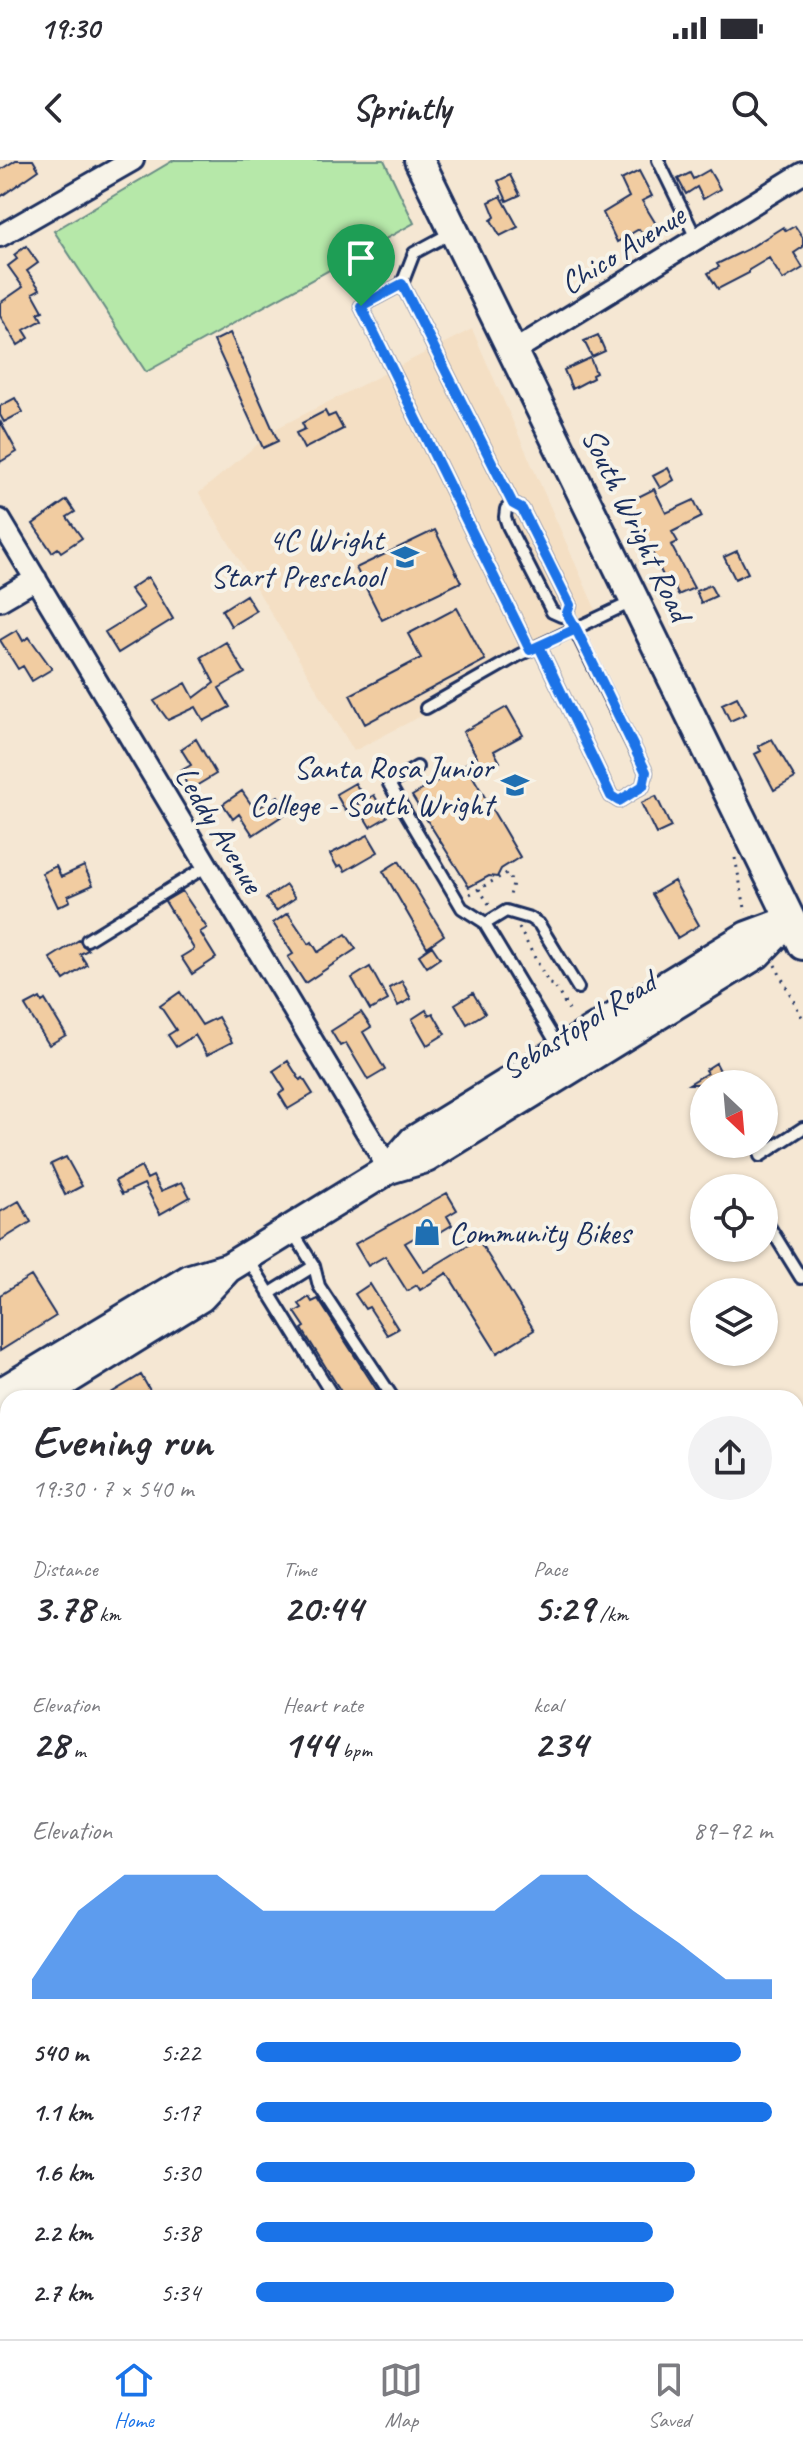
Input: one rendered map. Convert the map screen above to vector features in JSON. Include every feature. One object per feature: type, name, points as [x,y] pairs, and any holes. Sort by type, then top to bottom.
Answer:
[{"type":"main road","name":"South Wright Road","points":[[419,160],[636,600],[797,916],[803,945]]},
{"type":"main road","name":"Sebastopol Road","points":[[389,1169],[413,1141],[747,936],[797,916]]},
{"type":"main road","name":"Sebastopol Road","points":[[5,1390],[190,1279],[237,1262],[389,1169],[426,1158],[757,954],[797,916]]},
{"type":"main road","name":"Sebastopol Road","points":[[51,1390],[201,1297],[237,1262]]},
{"type":"street","points":[[0,236],[133,160]]},
{"type":"street","name":"Chico Avenue","points":[[514,351],[803,173]]},
{"type":"street","name":"Leddy Avenue","points":[[0,520],[389,1169]]},
{"type":"street","points":[[0,600],[36,579]]},
{"type":"lane","points":[[658,160],[696,238]]},
{"type":"lane","points":[[455,231],[414,253],[402,284],[361,306],[611,796],[619,801],[643,786],[646,772],[567,613]]},
{"type":"lane","points":[[402,284],[513,504],[522,509],[570,605],[567,613],[561,616],[552,612],[514,538],[505,517],[506,509],[513,504]]},
{"type":"lane","points":[[426,708],[535,648],[636,600]]},
{"type":"lane","points":[[417,767],[389,784],[462,908],[487,924],[561,1050]]},
{"type":"lane","points":[[87,940],[207,866]]},
{"type":"lane","points":[[487,924],[506,911],[539,924],[578,988]]},
{"type":"lane","points":[[778,1144],[803,1128]]},
{"type":"lane","points":[[291,1229],[314,1266],[319,1286],[388,1390]]},
{"type":"lane","points":[[778,1241],[801,1278],[803,1276]]},
{"type":"lane","points":[[237,1262],[269,1294],[329,1390]]},
{"type":"lane","points":[[269,1294],[314,1266]]},
{"type":"path","points":[[735,856],[744,910]]},
{"type":"path","points":[[467,895],[507,873],[513,883],[511,890]]},
{"type":"path","points":[[513,883],[523,885]]},
{"type":"path","points":[[479,889],[489,904]]},
{"type":"path","points":[[514,920],[549,984],[554,985],[570,1012]]},
{"type":"path","points":[[780,974],[803,1019]]},
{"type":"shaded area","name":"4C Wright Start Preschool","points":[[472,329],[601,622],[354,751],[199,493],[277,428]]},
{"type":"green space","points":[[174,160],[384,160],[414,223],[146,372],[54,231]]},
{"type":"building","points":[[16,160],[33,160],[39,170],[0,197],[0,170]]},
{"type":"building","points":[[709,170],[720,189],[703,199],[697,187],[686,194],[678,179],[690,173],[693,179]]},
{"type":"building","points":[[639,171],[652,196],[642,201],[656,224],[642,233],[639,229],[617,242],[603,213],[629,197],[621,180]]},
{"type":"building","points":[[510,175],[520,195],[507,201],[498,181]]},
{"type":"building","points":[[501,196],[518,227],[500,236],[491,220],[495,217],[489,202]]},
{"type":"building","points":[[795,226],[803,238],[803,247],[794,253],[803,268],[783,280],[769,258],[749,273],[718,289],[708,273],[719,267],[717,264],[783,227],[786,231]]},
{"type":"building","points":[[26,246],[38,263],[27,271],[40,289],[33,293],[43,311],[38,313],[42,320],[24,330],[29,338],[18,345],[0,316],[0,303],[23,287],[8,266],[17,259],[14,255]]},
{"type":"building","points":[[230,333],[278,441],[263,448],[214,341]]},
{"type":"building","points":[[598,335],[605,351],[592,357],[584,341]]},
{"type":"building","points":[[590,358],[596,373],[592,375],[593,378],[572,389],[564,370]]},
{"type":"building","points":[[15,398],[23,412],[4,422],[0,406]]},
{"type":"building","points":[[325,411],[328,417],[335,414],[343,429],[304,449],[296,433],[305,429],[302,423]]},
{"type":"building","points":[[0,421],[17,452],[0,462]]},
{"type":"building","points":[[668,468],[674,480],[660,488],[653,476]]},
{"type":"building","points":[[654,489],[666,513],[694,500],[702,517],[672,532],[678,542],[671,545],[694,588],[678,595],[675,588],[670,590],[628,502]]},
{"type":"building","points":[[67,500],[75,512],[67,517],[82,538],[61,552],[58,548],[52,552],[33,524]]},
{"type":"building","points":[[435,530],[461,582],[382,620],[356,568]]},
{"type":"building","points":[[737,551],[748,573],[735,579],[724,557]]},
{"type":"building","points":[[148,577],[173,619],[118,653],[105,632],[144,608],[130,589]]},
{"type":"building","points":[[710,585],[716,596],[701,603],[696,591]]},
{"type":"building","points":[[246,595],[256,611],[231,626],[222,610]]},
{"type":"building","points":[[457,608],[485,660],[365,724],[350,695],[421,658],[408,634]]},
{"type":"building","points":[[17,630],[23,641],[29,637],[52,669],[32,681],[23,666],[18,669],[0,640]]},
{"type":"building","points":[[226,642],[245,673],[219,688],[230,707],[204,721],[196,707],[168,720],[154,701],[186,683],[194,698],[214,683],[201,657]]},
{"type":"building","points":[[737,697],[746,714],[730,721],[722,704]]},
{"type":"building","points":[[507,707],[523,735],[494,751],[500,762],[473,777],[520,857],[501,869],[497,877],[489,876],[469,887],[412,796],[477,757],[463,732]]},
{"type":"building","points":[[196,739],[216,774],[189,790],[181,771],[191,765],[181,749]]},
{"type":"building","points":[[772,739],[795,778],[774,790],[755,754],[761,751],[758,746]]},
{"type":"building","points":[[355,783],[364,798],[345,810],[336,794]]},
{"type":"building","points":[[242,791],[255,810],[278,796],[288,812],[253,835],[239,814],[233,819],[223,804]]},
{"type":"building","points":[[374,795],[387,817],[370,827],[357,805]]},
{"type":"building","points":[[656,796],[671,827],[656,834],[641,803]]},
{"type":"building","points":[[368,835],[378,852],[345,871],[341,865],[337,867],[330,854]]},
{"type":"building","points":[[399,861],[444,935],[427,947],[383,871]]},
{"type":"building","points":[[56,866],[61,877],[84,866],[93,885],[68,896],[70,901],[58,907],[42,873]]},
{"type":"building","points":[[674,881],[699,925],[677,938],[652,894]]},
{"type":"building","points":[[286,885],[295,898],[276,911],[266,898]]},
{"type":"building","points":[[182,891],[207,928],[200,932],[216,958],[192,974],[181,957],[194,949],[165,901]]},
{"type":"building","points":[[288,913],[318,952],[346,934],[356,949],[305,983],[288,957],[293,954],[273,923]]},
{"type":"building","points":[[79,940],[88,950],[80,954],[87,965],[64,980],[50,958]]},
{"type":"building","points":[[432,946],[440,958],[427,967],[419,955]]},
{"type":"building","points":[[370,967],[388,1000],[370,1010],[352,978]]},
{"type":"building","points":[[402,981],[411,999],[398,1006],[389,988]]},
{"type":"building","points":[[180,992],[202,1025],[218,1017],[232,1042],[207,1055],[195,1035],[176,1047],[168,1035],[176,1030],[160,1006]]},
{"type":"building","points":[[473,993],[485,1013],[467,1024],[455,1004]]},
{"type":"building","points":[[40,998],[42,1002],[45,1000],[66,1035],[49,1045],[25,1006]]},
{"type":"building","points":[[426,1010],[429,1015],[433,1013],[445,1034],[427,1045],[412,1019]]},
{"type":"building","points":[[361,1012],[371,1027],[363,1032],[385,1070],[368,1080],[346,1043],[340,1046],[331,1031]]},
{"type":"building","points":[[288,1061],[313,1094],[288,1109],[279,1094],[285,1090],[273,1071]]},
{"type":"building","points":[[716,1063],[720,1070],[705,1070]]},
{"type":"building","points":[[66,1157],[82,1186],[65,1195],[51,1164]]},
{"type":"building","points":[[141,1167],[147,1179],[153,1176],[161,1191],[182,1182],[190,1197],[160,1214],[144,1184],[122,1194],[115,1181]]},
{"type":"building","points":[[447,1193],[457,1210],[447,1216],[452,1225],[432,1237],[428,1230],[405,1243],[424,1272],[478,1239],[534,1330],[497,1353],[447,1273],[420,1290],[417,1285],[407,1291],[385,1256],[368,1266],[355,1244]]},
{"type":"building","points":[[19,1201],[31,1222],[0,1241],[0,1212]]},
{"type":"building","points":[[31,1276],[56,1316],[0,1351],[0,1295]]},
{"type":"building","points":[[370,1284],[398,1329],[387,1335],[369,1307],[365,1309],[355,1294]]},
{"type":"building","points":[[309,1297],[312,1302],[318,1299],[377,1390],[340,1390],[302,1329],[305,1327],[295,1312],[302,1308],[299,1304]]},
{"type":"building","points":[[141,1375],[150,1390],[116,1390]]},
{"type":"place","name":"4C Wright Start Preschool","points":[[405,557]]},
{"type":"place","name":"Santa Rosa Junior College - South Wright","points":[[515,785]]},
{"type":"place","name":"Community Bikes","points":[[427,1232]]},
{"type":"route","points":[[361,306],[402,284],[513,504],[522,509],[570,605],[567,613],[576,629],[539,646],[611,796],[619,801],[643,786],[646,772],[576,629],[530,650],[361,306]]}]
